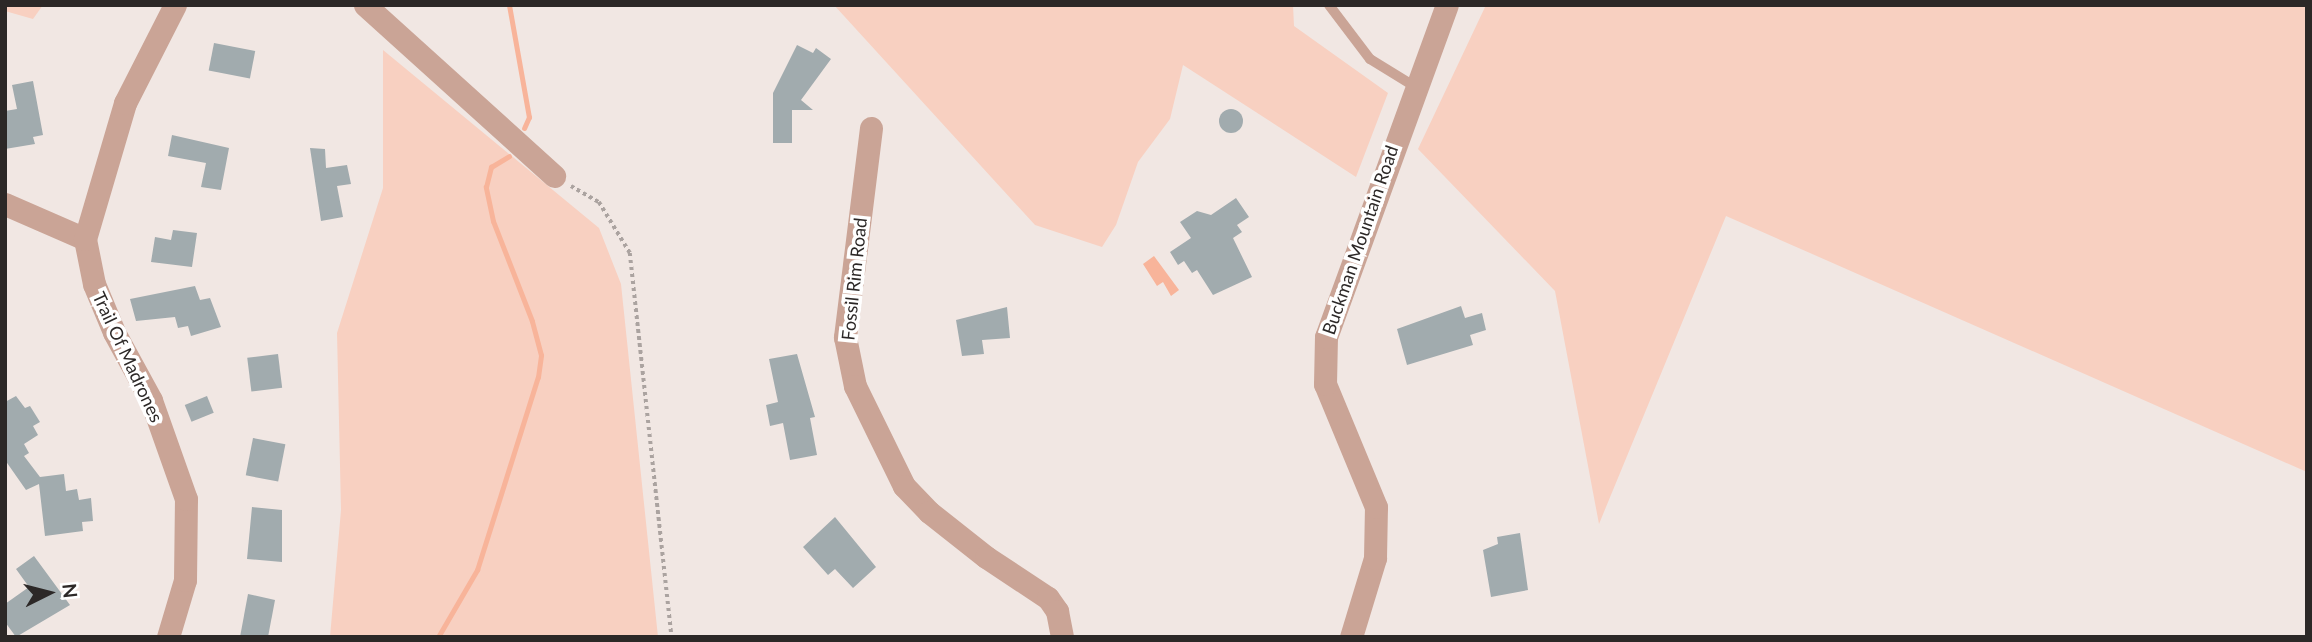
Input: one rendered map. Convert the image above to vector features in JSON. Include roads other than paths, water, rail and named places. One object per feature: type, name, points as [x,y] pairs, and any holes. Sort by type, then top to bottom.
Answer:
[{"type":"street","name":"Trail Of Madrones","points":[[168,637],[185,580],[186,499],[150,400],[114,332],[94,284],[85,239],[125,103],[174,5]]},
{"type":"street","points":[[365,5],[554,176]]},
{"type":"street","name":"Buckman Mountain Road","points":[[1351,637],[1375,558],[1376,507],[1325,384],[1323,360],[1332,312],[1414,86],[1447,5]]},
{"type":"street","name":"Fossil Rim Road","points":[[872,128],[845,337],[855,386],[904,486],[929,512],[986,557],[1048,598],[1057,611],[1062,637]]},
{"type":"street","points":[[5,204],[85,239]]},
{"type":"lane","points":[[1329,5],[1370,59],[1414,86]]},
{"type":"waterway","points":[[509,5],[529,117],[524,128]]},
{"type":"waterway","points":[[438,637],[477,570],[538,377],[541,355],[532,321],[493,221],[486,187],[491,167],[509,156]]}]
